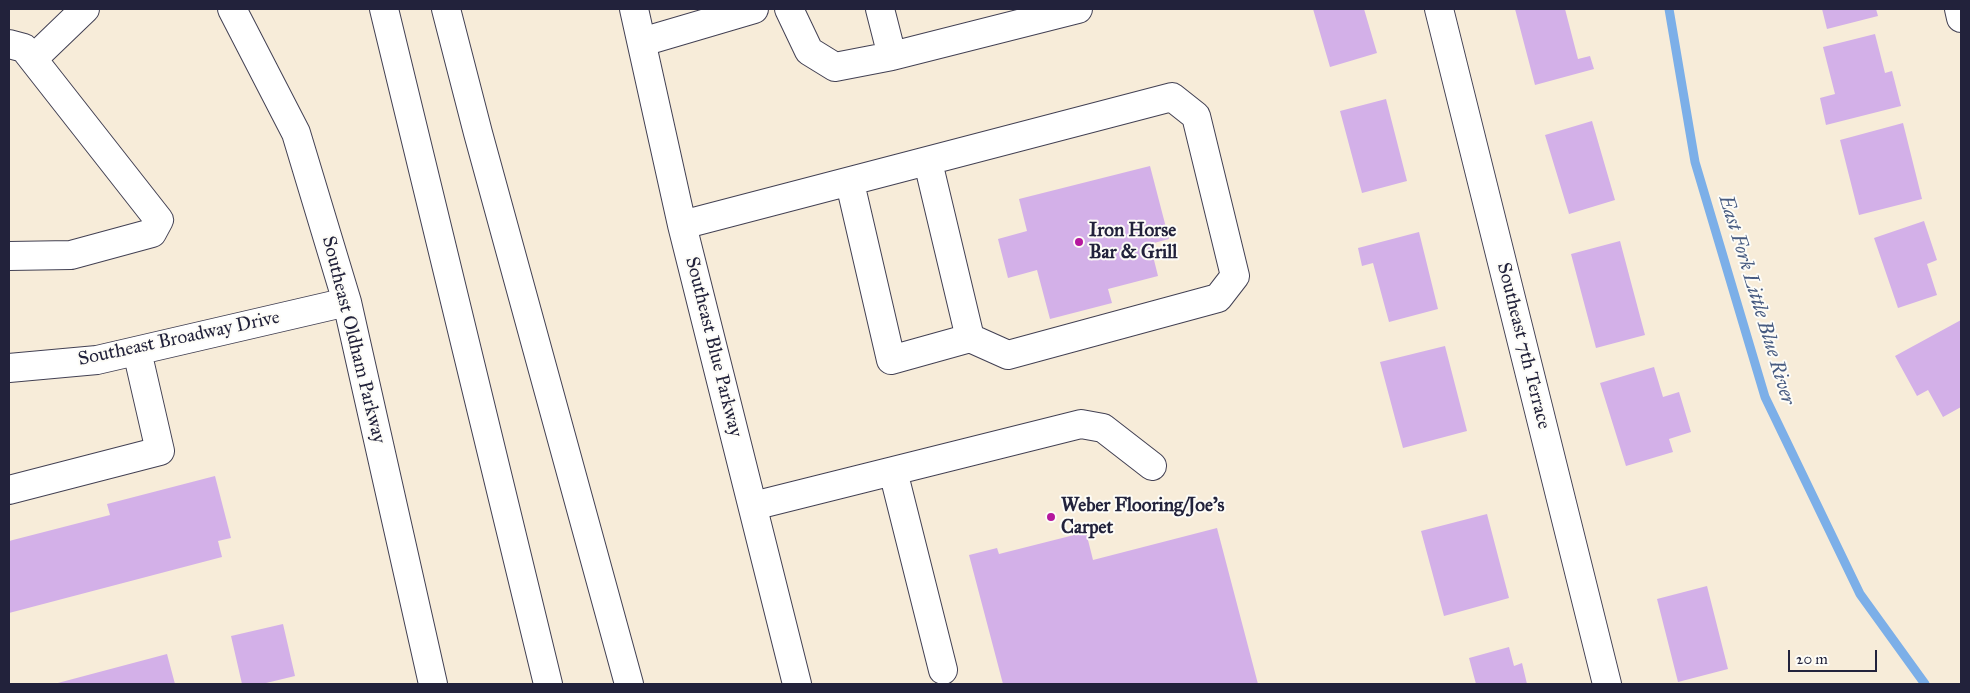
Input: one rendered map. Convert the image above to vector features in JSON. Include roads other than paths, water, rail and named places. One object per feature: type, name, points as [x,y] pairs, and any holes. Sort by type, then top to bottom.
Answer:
[{"type":"main road","points":[[33,59],[85,9]]},
{"type":"main road","name":"Southeast Oldham Parkway","points":[[232,9],[296,133],[347,302],[433,684]]},
{"type":"main road","points":[[384,9],[548,684]]},
{"type":"main road","points":[[446,9],[478,133],[629,684]]},
{"type":"main road","name":"Southeast Blue Parkway","points":[[634,9],[682,225],[797,684]]},
{"type":"main road","points":[[642,42],[754,9]]},
{"type":"main road","points":[[789,9],[809,51],[835,67],[892,56],[1078,9]]},
{"type":"main road","points":[[880,9],[892,56]]},
{"type":"main road","name":"Southeast 7th Terrace","points":[[1439,9],[1607,684]]},
{"type":"main road","points":[[1959,9],[1961,18]]},
{"type":"main road","points":[[9,44],[24,48],[159,220],[152,233],[71,255],[9,256]]},
{"type":"main road","points":[[682,225],[1172,97],[1196,116],[1235,276],[1218,298],[1008,355],[970,338],[891,360],[850,182]]},
{"type":"main road","points":[[928,162],[970,338]]},
{"type":"main road","name":"Southeast Broadway Drive","points":[[9,368],[97,360],[347,302]]},
{"type":"main road","points":[[9,490],[160,450],[137,351]]},
{"type":"main road","points":[[753,506],[1081,424],[1103,428],[1152,466]]},
{"type":"main road","points":[[893,471],[943,670]]},
{"type":"waterway","name":"East Fork Little Blue River","points":[[1669,9],[1695,162],[1765,397],[1860,594],[1925,684]]},
{"type":"place","name":"Iron Horse Bar & Grill","points":[[1079,242]]},
{"type":"place","name":"Weber Flooring/Joe's Carpet","points":[[1051,517]]}]
